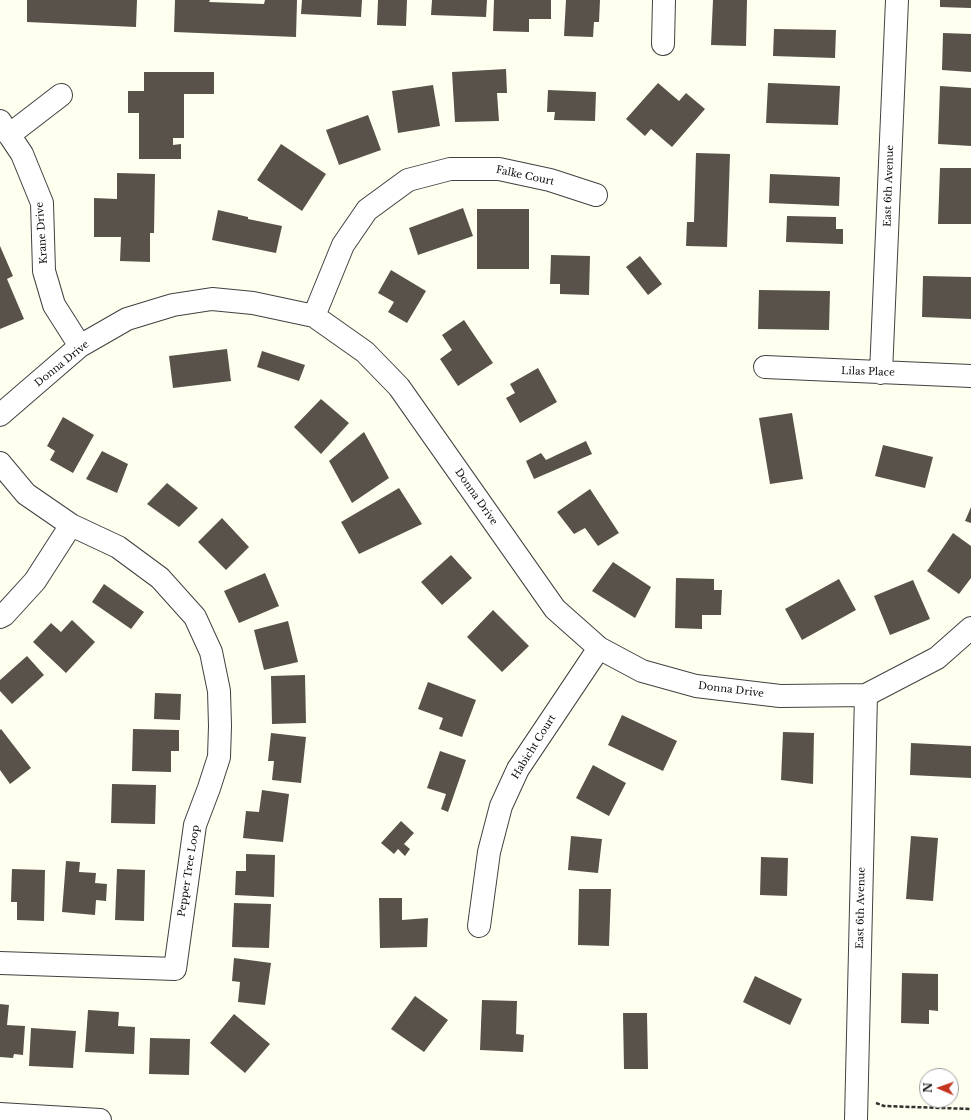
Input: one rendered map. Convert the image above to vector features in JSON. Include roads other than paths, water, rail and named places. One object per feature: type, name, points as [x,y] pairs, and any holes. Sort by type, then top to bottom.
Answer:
[{"type":"street","points":[[663,44],[664,0]]},
{"type":"street","name":"East 6th Avenue","points":[[881,373],[896,0]]},
{"type":"street","points":[[5,128],[61,95]]},
{"type":"street","name":"Krane Drive","points":[[5,128],[22,154],[42,202],[44,271],[54,305],[80,346]]},
{"type":"street","name":"Falke Court","points":[[314,316],[343,245],[367,210],[408,180],[450,169],[499,169],[550,180],[596,195]]},
{"type":"street","name":"Donna Drive","points":[[0,415],[80,346],[127,319],[173,305],[212,299],[253,304],[314,316],[365,352],[399,387],[555,609],[599,648],[642,671],[696,686],[780,696],[866,695],[937,658],[971,628]]},
{"type":"street","name":"Lilas Place","points":[[765,367],[971,376]]},
{"type":"street","name":"Pepper Tree Loop","points":[[0,463],[26,494],[71,525],[118,547],[160,578],[195,617],[211,652],[220,690],[219,757],[209,788],[194,825],[175,969],[0,963]]},
{"type":"street","points":[[0,617],[4,615],[35,581],[71,525]]},
{"type":"street","name":"Habicht Court","points":[[479,926],[489,852],[502,806],[518,769],[599,648]]},
{"type":"street","name":"East 6th Avenue","points":[[856,1120],[866,695]]},
{"type":"street","points":[[0,1114],[49,1119],[100,1120]]}]
